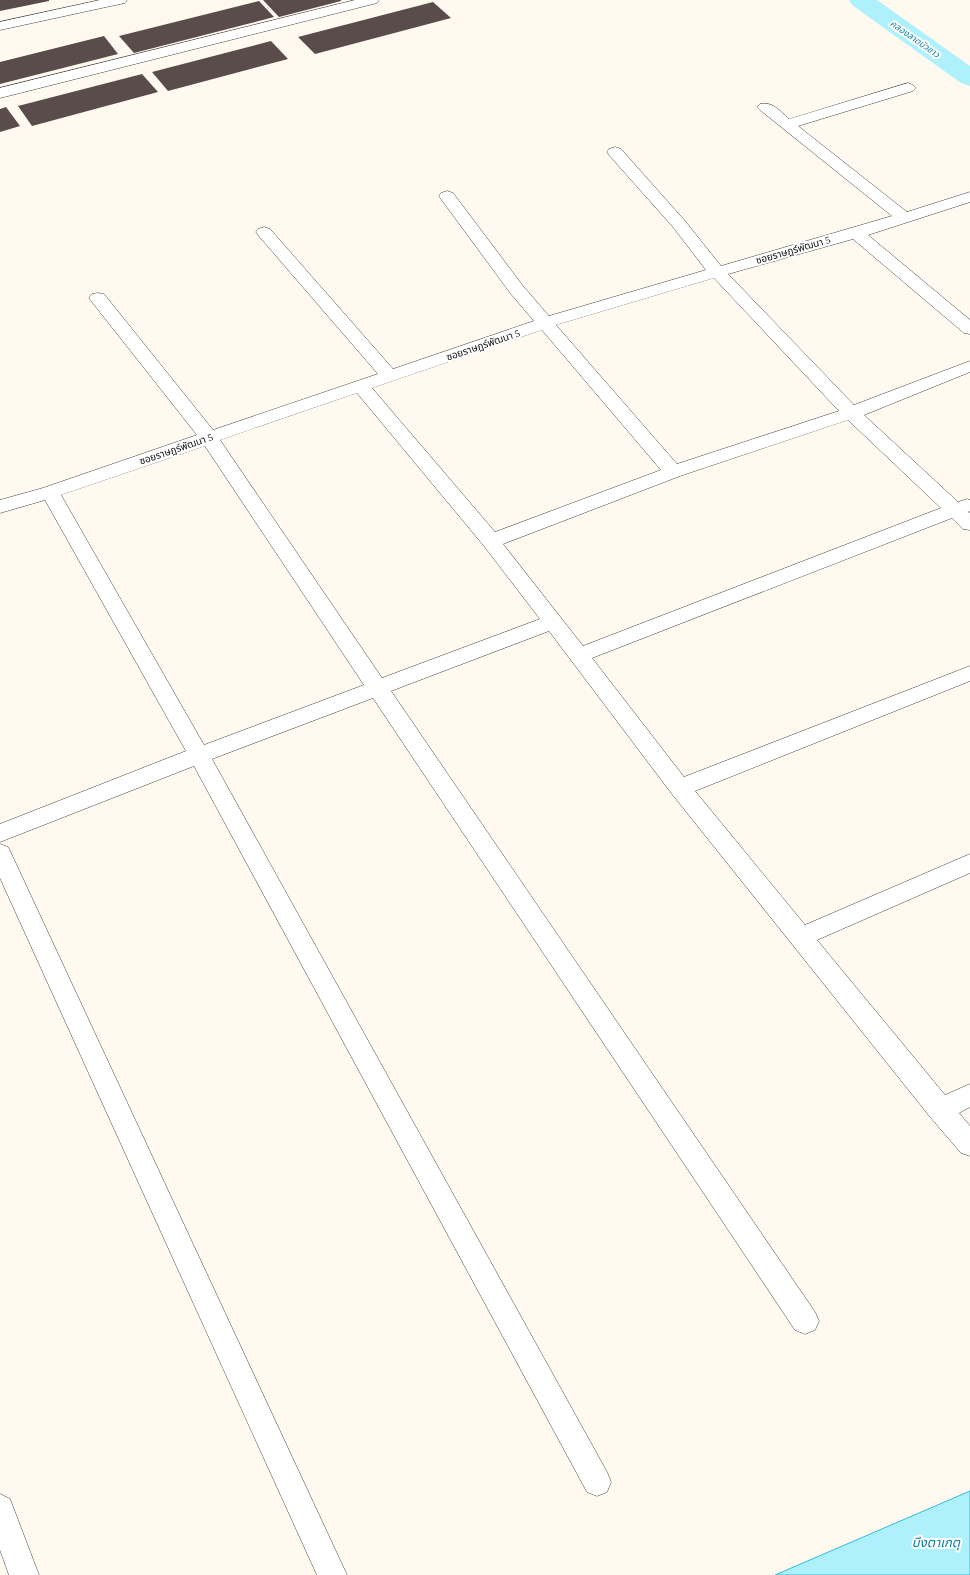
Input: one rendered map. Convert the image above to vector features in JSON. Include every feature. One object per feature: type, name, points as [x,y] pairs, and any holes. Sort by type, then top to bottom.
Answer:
[{"type":"street","points":[[0,26],[120,0]]},
{"type":"street","points":[[0,93],[372,0]]},
{"type":"street","points":[[787,124],[908,88]]},
{"type":"street","points":[[764,107],[903,217]]},
{"type":"street","points":[[615,152],[679,224],[717,272],[851,413],[962,507],[970,524]]},
{"type":"street","points":[[447,196],[516,290],[673,472]]},
{"type":"street","name":"ซอยราษฎร์พัฒนา 5","points":[[0,507],[50,492],[545,323],[856,233],[970,196]]},
{"type":"street","points":[[264,232],[390,376]]},
{"type":"street","points":[[856,233],[970,329]]},
{"type":"street","points":[[98,298],[209,438],[806,1321]]},
{"type":"street","points":[[491,541],[673,472],[851,413],[970,366]]},
{"type":"street","points":[[361,386],[491,541],[680,788],[802,937],[940,1110],[970,1145]]},
{"type":"street","points":[[50,492],[199,755],[596,1482]]},
{"type":"street","points":[[578,656],[962,507]]},
{"type":"street","points":[[332,1575],[0,850],[199,755],[552,622]]},
{"type":"street","points":[[680,788],[970,673]]},
{"type":"street","points":[[802,937],[970,863]]},
{"type":"street","points":[[940,1110],[970,1095]]},
{"type":"street","points":[[0,1509],[24,1575]]},
{"type":"water","name":"บึงตาเกตุ","points":[[970,1491],[970,1575],[775,1575]]},
{"type":"building","points":[[0,0],[49,0],[49,1],[0,11]]},
{"type":"building","points":[[263,0],[341,0],[341,1],[279,17]]},
{"type":"building","points":[[259,1],[274,17],[134,53],[119,36]]},
{"type":"building","points":[[433,2],[451,18],[315,54],[298,37]]},
{"type":"building","points":[[104,36],[118,54],[0,84],[0,62]]},
{"type":"building","points":[[271,41],[288,59],[168,91],[152,72]]},
{"type":"building","points":[[142,74],[158,92],[32,126],[18,106]]},
{"type":"building","points":[[6,107],[20,126],[0,132],[0,109]]},
{"type":"waterway","name":"คลองลาดบัวขาว","points":[[861,0],[970,78]]}]
